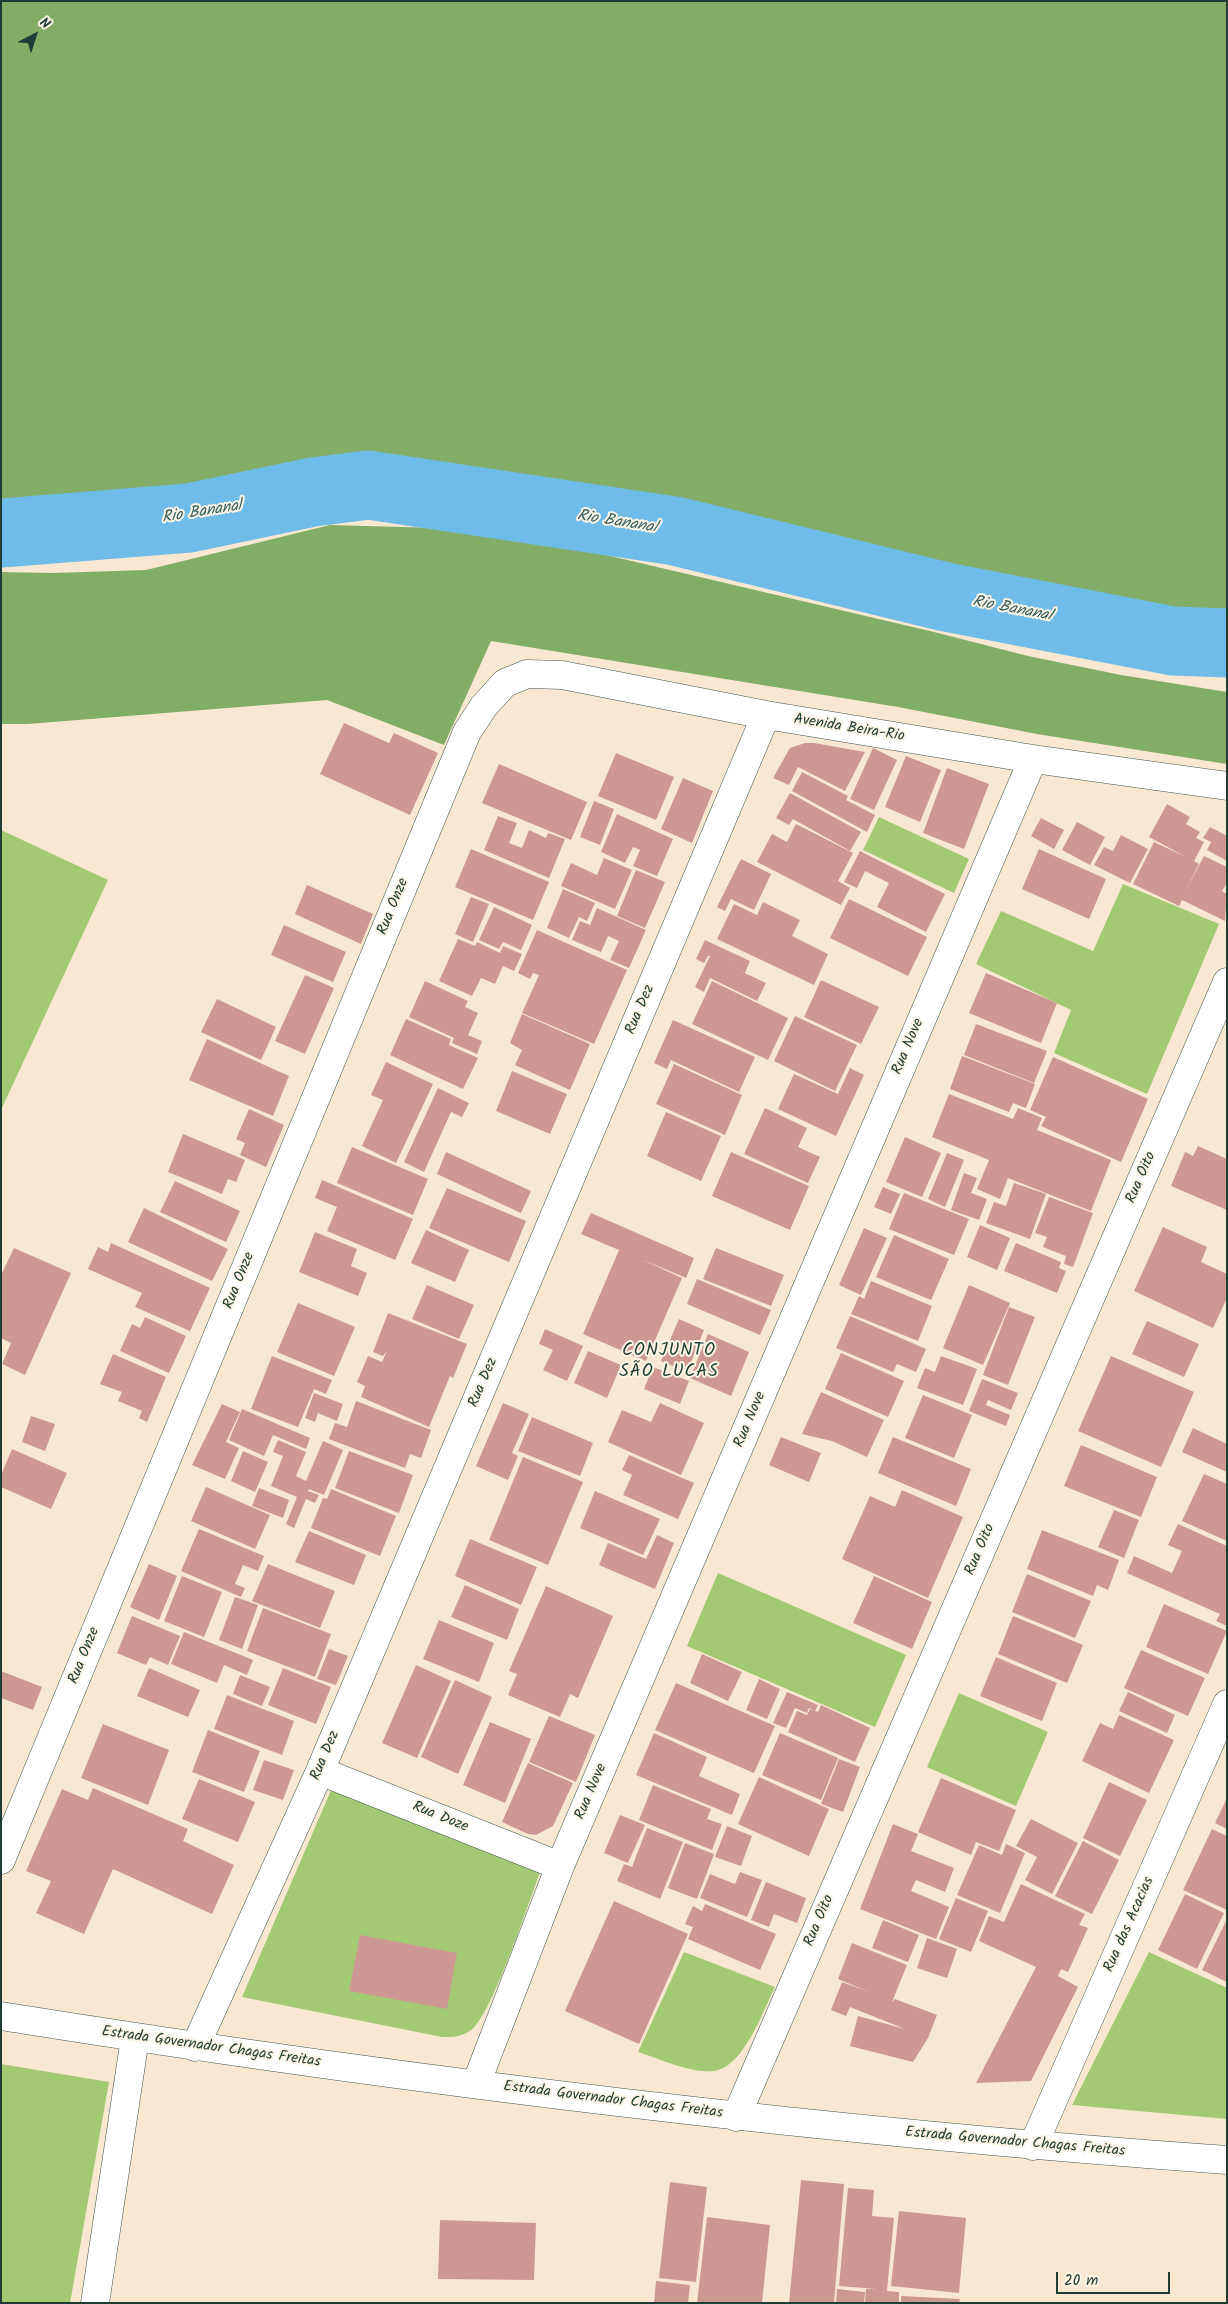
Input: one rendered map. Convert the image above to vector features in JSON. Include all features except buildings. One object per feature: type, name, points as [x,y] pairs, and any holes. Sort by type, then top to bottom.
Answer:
[{"type":"street","name":"Avenida Beira-Rio","points":[[484,706],[505,683],[527,674],[562,675],[766,715],[1033,759],[1227,786]]},
{"type":"street","name":"Rua Onze","points":[[1,1860],[463,741],[484,706]]},
{"type":"street","name":"Rua Dez","points":[[195,2047],[320,1771],[766,715]]},
{"type":"street","name":"Rua Nove","points":[[476,2084],[560,1866],[1033,759]]},
{"type":"street","name":"Rua Oito","points":[[736,2117],[1227,982]]},
{"type":"street","name":"Rua das Acacias","points":[[1033,2146],[1227,1704]]},
{"type":"street","name":"Rua Doze","points":[[320,1771],[560,1866]]},
{"type":"street","name":"Estrada Governador Chagas Freitas","points":[[1,2016],[195,2047],[736,2117],[1033,2146],[1227,2160]]},
{"type":"street","points":[[95,2303],[135,2038]]},
{"type":"green space","points":[[1,1],[1227,1],[1227,624],[1153,618],[995,585],[712,514],[463,468],[394,458],[327,466],[262,479],[177,490],[1,500]]},
{"type":"green space","points":[[330,525],[439,528],[555,543],[934,632],[1028,656],[1121,675],[1227,692],[1227,764],[1037,734],[898,707],[491,641],[444,745],[327,700],[28,724],[1,724],[1,572],[53,573],[146,570]]},
{"type":"green space","points":[[879,817],[969,859],[954,893],[863,850]]},
{"type":"green space","points":[[1,830],[108,880],[1,1110]]},
{"type":"green space","points":[[1123,884],[1219,924],[1147,1094],[1054,1053],[1071,1010],[976,964],[1001,911],[1093,951]]},
{"type":"green space","points":[[718,1573],[906,1655],[875,1727],[687,1646]]},
{"type":"green space","points":[[959,1693],[1048,1732],[1016,1806],[927,1767]]},
{"type":"green space","points":[[332,1788],[541,1870],[489,2003],[480,2020],[471,2030],[464,2034],[442,2037],[242,1997]]},
{"type":"green space","points":[[684,1952],[775,1987],[758,2024],[743,2050],[724,2068],[713,2071],[694,2070],[638,2052]]},
{"type":"green space","points":[[1149,1952],[1227,1988],[1227,2119],[1072,2105]]},
{"type":"green space","points":[[1,2064],[109,2082],[70,2303],[1,2303]]},
{"type":"waterway","name":"Rio Bananal","points":[[1,533],[189,518],[313,492],[368,485],[675,531],[946,597],[1173,641],[1227,643]]},
{"type":"district","name":"CONJUNTO SÃO LUCAS","points":[[669,1362]]}]
